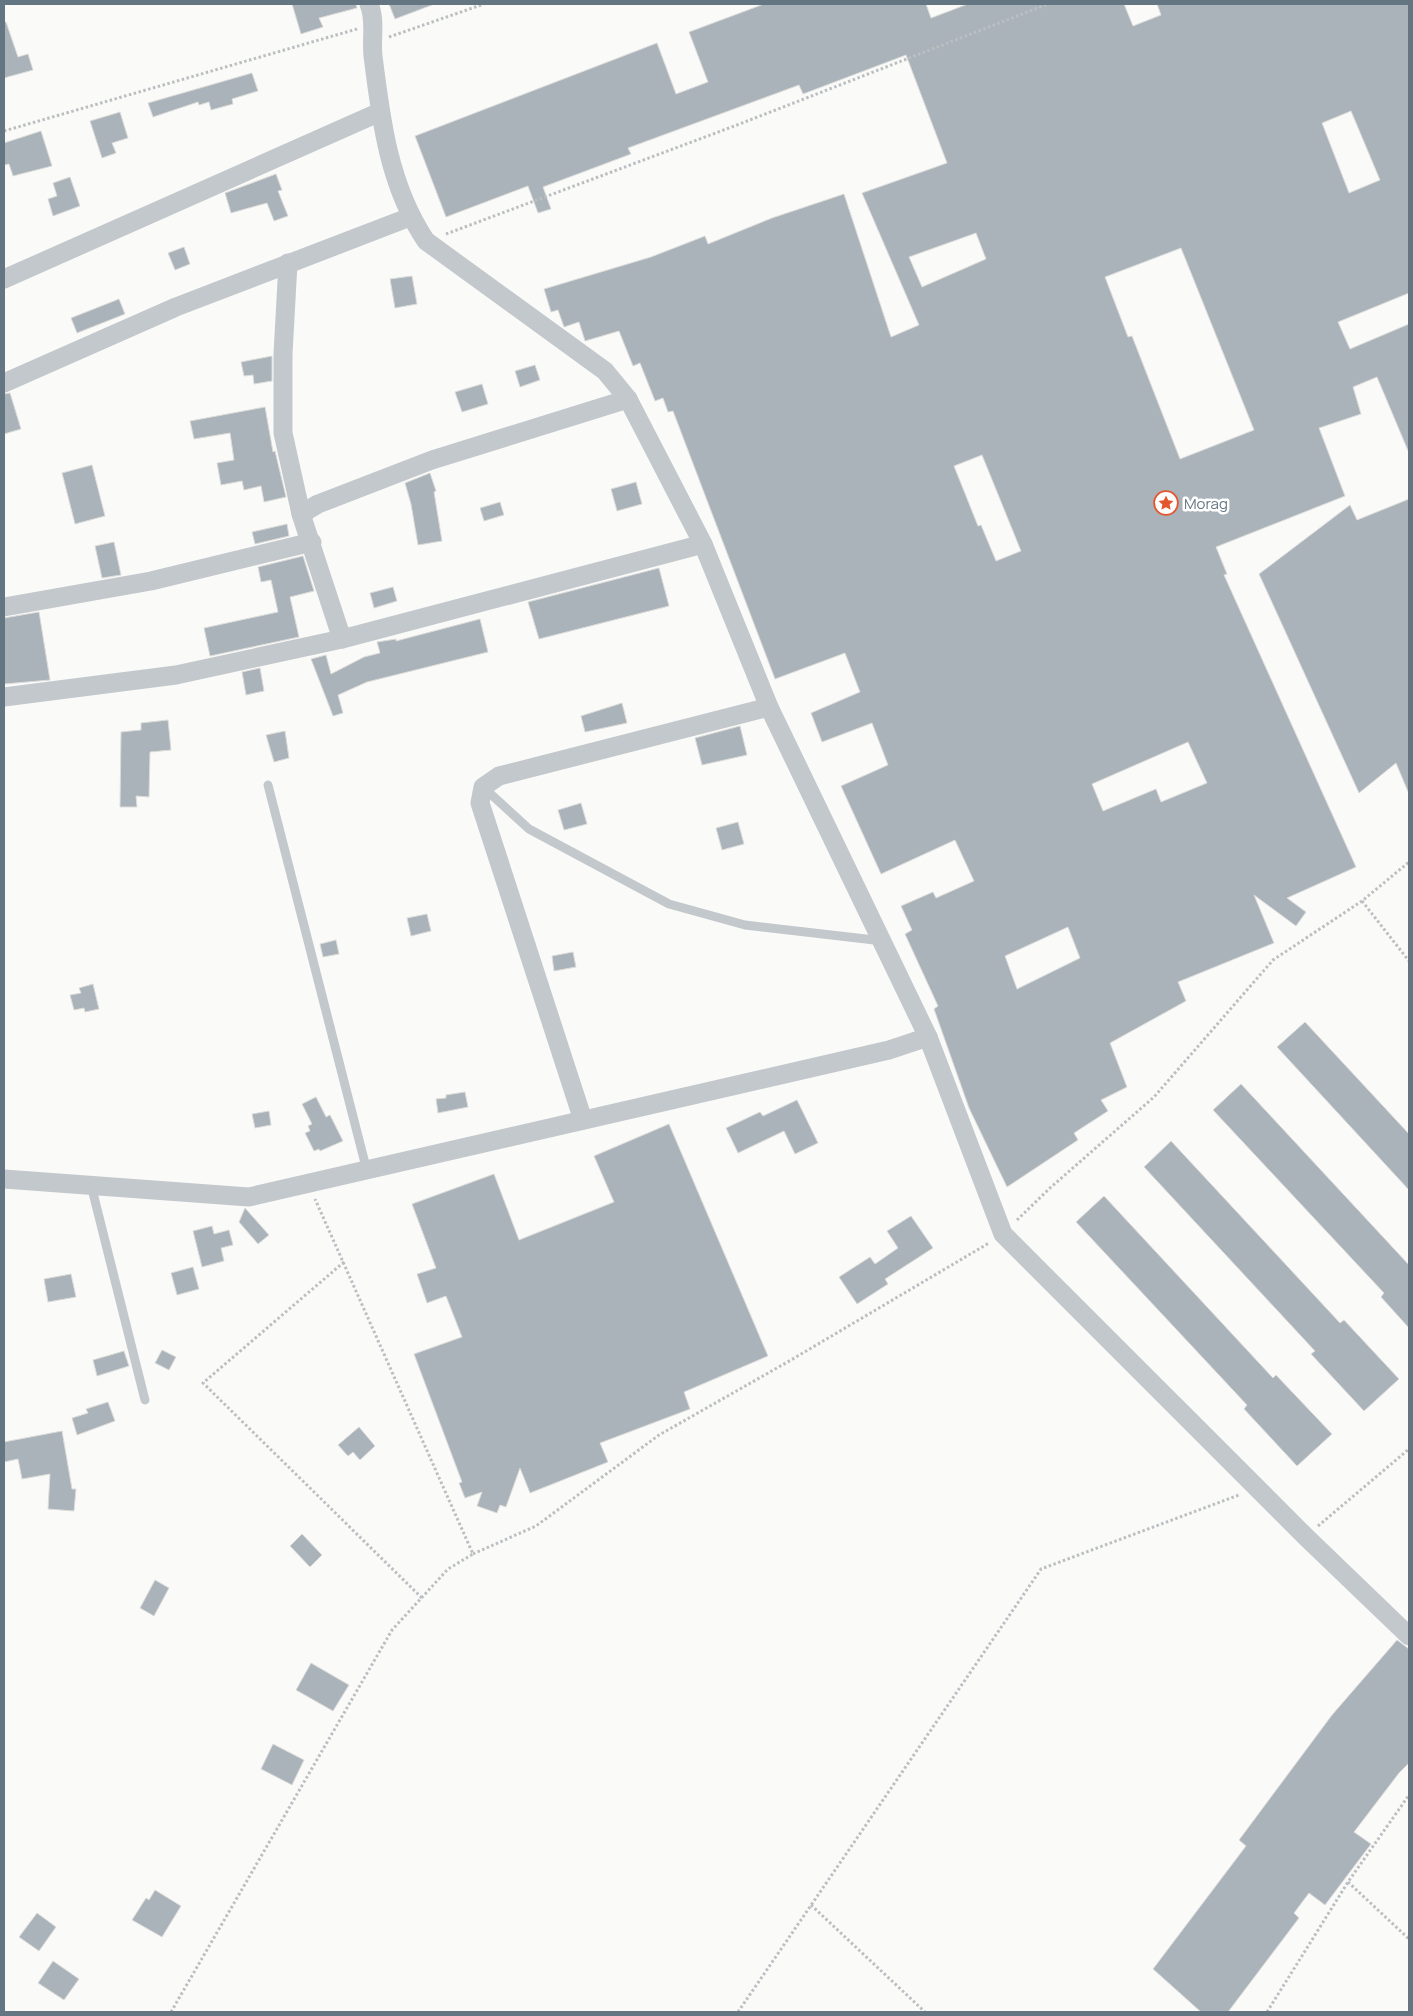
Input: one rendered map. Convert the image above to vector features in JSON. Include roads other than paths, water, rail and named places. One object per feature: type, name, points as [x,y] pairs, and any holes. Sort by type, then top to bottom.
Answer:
[{"type":"street","points":[[369,4],[373,12],[372,34],[380,112],[391,164],[410,217],[426,241],[605,371],[628,399],[703,544],[769,707],[928,1037],[1003,1234],[1306,1537],[1409,1636]]},
{"type":"street","points":[[4,279],[380,112]]},
{"type":"street","points":[[4,383],[176,308],[410,217]]},
{"type":"street","points":[[288,263],[283,354],[282,433],[301,514],[312,542],[342,639]]},
{"type":"street","points":[[301,514],[318,504],[432,460],[628,399]]},
{"type":"street","points":[[4,607],[151,582],[312,542]]},
{"type":"street","points":[[4,697],[176,675],[342,639],[703,544]]},
{"type":"street","points":[[583,1120],[480,804],[483,787],[499,776],[769,707]]},
{"type":"street","points":[[4,1175],[91,1185],[249,1197],[889,1050],[928,1037]]},
{"type":"lane","points":[[268,785],[367,1171]]},
{"type":"lane","points":[[483,787],[529,829],[669,904],[745,924],[883,941]]},
{"type":"lane","points":[[91,1185],[145,1400]]},
{"type":"place","name":"Morag","points":[[1166,503]]}]
